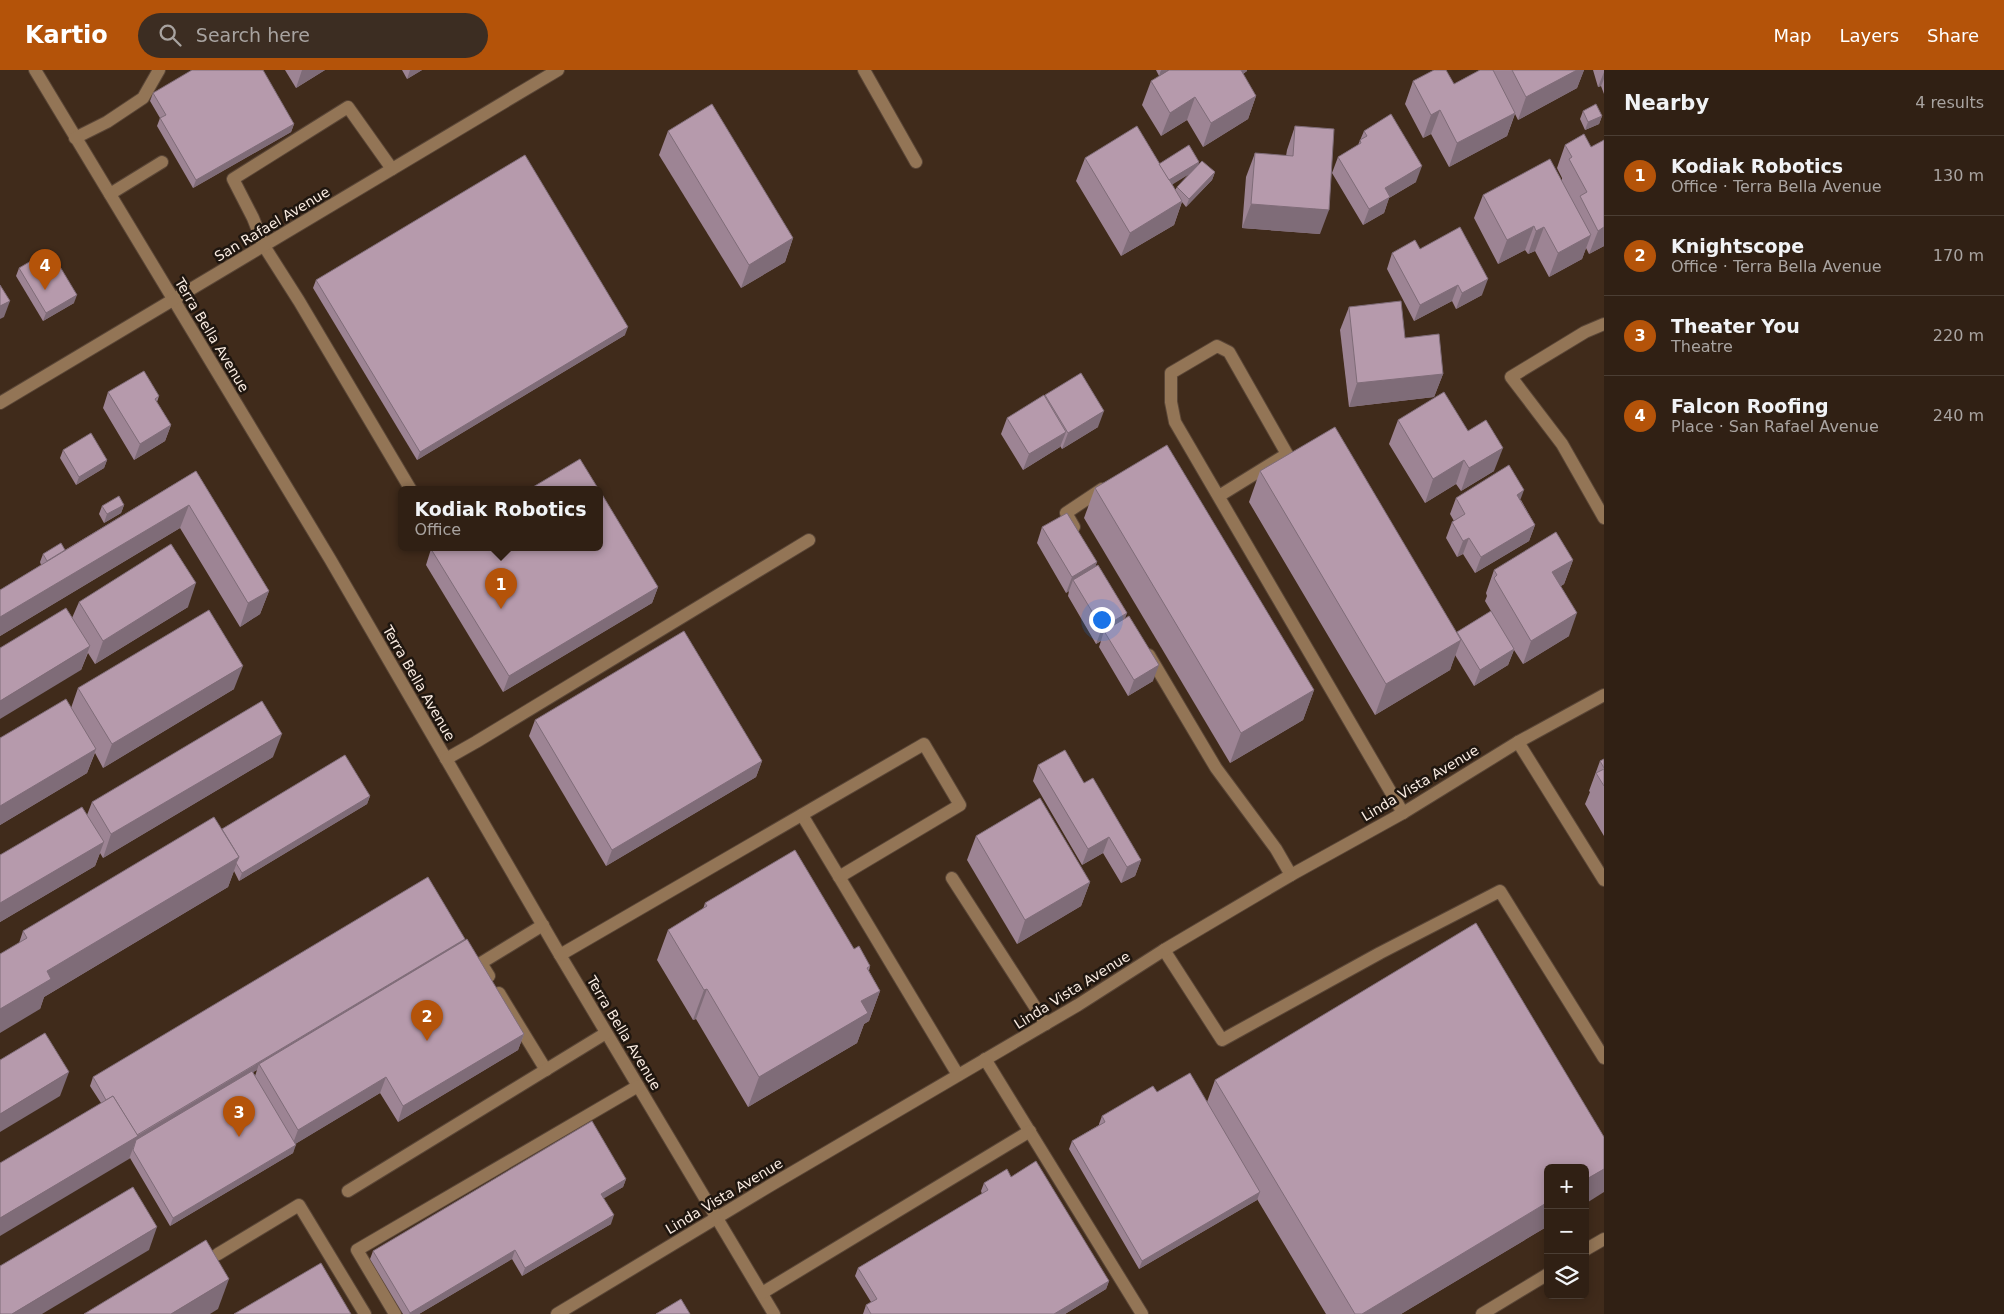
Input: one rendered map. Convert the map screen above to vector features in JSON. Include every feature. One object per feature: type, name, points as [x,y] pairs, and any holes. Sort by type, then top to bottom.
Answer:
[{"type":"street","name":"Terra Bella Avenue","points":[[35,70],[330,559],[406,693],[446,758],[560,955],[774,1314]]},
{"type":"street","points":[[76,138],[107,122],[143,98],[159,70]]},
{"type":"street","name":"San Rafael Avenue","points":[[0,403],[558,70]]},
{"type":"street","points":[[864,70],[916,162]]},
{"type":"street","points":[[392,169],[348,107],[233,179],[253,218],[264,246],[299,301],[409,486]]},
{"type":"street","points":[[110,194],[162,162]]},
{"type":"street","points":[[1604,324],[1585,332],[1511,377],[1562,444],[1604,518]]},
{"type":"street","points":[[1219,496],[1287,454],[1229,352],[1217,346],[1171,373],[1171,402],[1176,422],[1403,813]]},
{"type":"street","points":[[1081,539],[1066,513],[1102,489]]},
{"type":"street","points":[[446,758],[476,742],[809,540]]},
{"type":"street","points":[[1141,641],[1216,768],[1276,849],[1291,875]]},
{"type":"street","name":"Linda Vista Avenue","points":[[557,1314],[1046,1024],[1164,950],[1291,875],[1403,813],[1518,742],[1604,694]]},
{"type":"street","points":[[1518,742],[1604,880]]},
{"type":"street","points":[[560,955],[924,744],[960,806],[840,877]]},
{"type":"street","points":[[802,815],[958,1075]]},
{"type":"street","points":[[952,878],[1046,1024]]},
{"type":"street","points":[[1164,950],[1222,1040],[1500,891],[1604,1058]]},
{"type":"street","points":[[543,925],[481,963],[546,1070]]},
{"type":"street","points":[[348,1191],[606,1032]]},
{"type":"street","points":[[985,1059],[1142,1314]]},
{"type":"street","points":[[395,1314],[357,1250],[638,1086]]},
{"type":"street","points":[[762,1293],[1030,1131]]},
{"type":"street","points":[[218,1254],[300,1205],[365,1314]]},
{"type":"street","points":[[1589,1248],[1604,1239]]},
{"type":"street","points":[[1482,1314],[1544,1276]]},
{"type":"building","points":[[192,70],[263,70],[294,124],[196,180],[160,118],[166,115],[153,93]]},
{"type":"building","points":[[1169,70],[1241,70],[1256,96],[1211,123],[1195,97],[1170,113],[1151,81]]},
{"type":"building","points":[[1434,70],[1446,70],[1454,84],[1480,70],[1493,70],[1515,113],[1457,143],[1440,110],[1431,115],[1413,81]]},
{"type":"building","points":[[1512,70],[1577,70],[1526,97]]},
{"type":"building","points":[[712,104],[793,238],[749,265],[668,131]]},
{"type":"building","points":[[1596,104],[1602,116],[1588,122],[1583,111]]},
{"type":"building","points":[[1391,114],[1422,166],[1385,188],[1390,197],[1369,209],[1338,157],[1361,143],[1360,140],[1367,136],[1364,131]]},
{"type":"building","points":[[1137,126],[1182,201],[1130,233],[1085,158]]},
{"type":"building","points":[[1295,126],[1334,129],[1329,210],[1251,204],[1255,153],[1293,156]]},
{"type":"building","points":[[1584,134],[1591,147],[1604,140],[1604,227],[1598,231],[1580,196],[1587,192],[1569,159],[1572,157],[1565,145]]},
{"type":"building","points":[[1189,145],[1199,162],[1169,180],[1159,164]]},
{"type":"building","points":[[525,155],[628,327],[420,452],[316,280]]},
{"type":"building","points":[[1550,159],[1591,235],[1558,253],[1544,227],[1536,231],[1534,226],[1507,240],[1483,195]]},
{"type":"building","points":[[1202,161],[1215,172],[1189,199],[1177,187]]},
{"type":"building","points":[[1460,227],[1488,279],[1462,293],[1458,285],[1420,305],[1392,253],[1415,240],[1420,249]]},
{"type":"building","points":[[50,250],[77,295],[46,313],[19,268]]},
{"type":"building","points":[[0,285],[10,301],[0,306]]},
{"type":"building","points":[[1401,301],[1405,338],[1439,334],[1443,374],[1357,383],[1349,307]]},
{"type":"building","points":[[144,371],[159,396],[155,399],[171,425],[140,444],[108,392]]},
{"type":"building","points":[[1081,373],[1104,411],[1068,433],[1045,395]]},
{"type":"building","points":[[1444,392],[1468,431],[1486,420],[1503,448],[1469,468],[1464,460],[1433,479],[1398,420]]},
{"type":"building","points":[[1044,395],[1066,432],[1029,454],[1007,418]]},
{"type":"building","points":[[1335,427],[1461,640],[1386,684],[1260,471]]},
{"type":"building","points":[[91,433],[107,460],[79,477],[63,450]]},
{"type":"building","points":[[1167,445],[1314,690],[1241,733],[1095,488]]},
{"type":"building","points":[[580,459],[597,486],[535,486]]},
{"type":"building","points":[[1509,465],[1524,490],[1517,495],[1535,525],[1481,557],[1469,538],[1463,541],[1452,522],[1465,514],[1456,498]]},
{"type":"building","points":[[196,471],[269,591],[248,603],[189,505],[0,617],[0,590]]},
{"type":"building","points":[[119,496],[124,505],[107,514],[102,506]]},
{"type":"building","points":[[603,496],[658,587],[509,676],[432,551],[603,551]]},
{"type":"building","points":[[1067,513],[1097,562],[1072,577],[1042,527]]},
{"type":"building","points":[[1556,532],[1573,560],[1552,572],[1577,613],[1531,641],[1494,578],[1497,575],[1494,570]]},
{"type":"building","points":[[61,543],[65,550],[47,561],[43,554]]},
{"type":"building","points":[[171,544],[196,583],[103,641],[79,602]]},
{"type":"building","points":[[1098,565],[1127,613],[1102,628],[1073,580]]},
{"type":"building","points":[[66,608],[90,646],[0,701],[0,648]]},
{"type":"building","points":[[209,610],[243,666],[112,744],[78,688]]},
{"type":"building","points":[[1491,611],[1514,649],[1480,670],[1457,632]]},
{"type":"building","points":[[1129,616],[1159,665],[1134,680],[1104,631]]},
{"type":"building","points":[[684,631],[762,761],[612,850],[535,720]]},
{"type":"building","points":[[66,699],[96,749],[0,806],[0,738]]},
{"type":"building","points":[[262,701],[282,734],[111,834],[92,802]]},
{"type":"building","points":[[1065,750],[1084,783],[1093,778],[1141,860],[1127,867],[1109,837],[1088,849],[1038,765]]},
{"type":"building","points":[[345,755],[370,796],[242,873],[236,863],[239,857],[222,829]]},
{"type":"building","points":[[1604,759],[1604,768],[1600,761]]},
{"type":"building","points":[[1604,769],[1604,786],[1596,773]]},
{"type":"building","points":[[1040,798],[1090,882],[1025,920],[976,836]]},
{"type":"building","points":[[82,807],[104,842],[0,903],[0,855]]},
{"type":"building","points":[[214,817],[239,857],[47,971],[51,979],[0,1009],[0,954],[27,938],[23,931]]},
{"type":"building","points":[[795,850],[854,949],[859,946],[870,966],[867,968],[880,991],[861,1001],[868,1013],[759,1077],[707,989],[704,990],[668,930],[707,906],[705,903]]},
{"type":"building","points":[[428,877],[465,939],[137,1135],[113,1096],[106,1100],[93,1077]]},
{"type":"building","points":[[1476,923],[1604,1137],[1604,1169],[1589,1178],[1589,1164],[1544,1164],[1544,1204],[1362,1314],[1355,1314],[1215,1080]]},
{"type":"building","points":[[467,939],[524,1034],[403,1106],[386,1077],[298,1130],[259,1064]]},
{"type":"building","points":[[45,1033],[69,1072],[0,1114],[0,1060]]},
{"type":"building","points":[[252,1071],[296,1145],[173,1218],[133,1150],[136,1140]]},
{"type":"building","points":[[1190,1073],[1260,1192],[1142,1261],[1072,1141],[1105,1122],[1102,1116],[1153,1086],[1157,1092]]},
{"type":"building","points":[[113,1096],[138,1136],[0,1218],[0,1163]]},
{"type":"building","points":[[592,1121],[626,1179],[601,1194],[614,1215],[525,1268],[515,1250],[410,1313],[373,1251]]},
{"type":"building","points":[[1036,1161],[1109,1281],[1054,1314],[871,1314],[866,1305],[877,1299],[858,1268],[988,1190],[984,1183],[1007,1169],[1011,1177]]},
{"type":"building","points":[[133,1187],[157,1227],[12,1314],[0,1314],[0,1266]]},
{"type":"building","points":[[206,1240],[229,1279],[171,1314],[84,1314]]},
{"type":"building","points":[[321,1263],[351,1314],[234,1314]]},
{"type":"building","points":[[681,1299],[690,1314],[656,1314]]},
{"type":"place","name":"Falcon Roofing","points":[[45,290]]},
{"type":"place","name":"Kodiak Robotics","points":[[501,609]]},
{"type":"place","name":"Knightscope","points":[[427,1041]]},
{"type":"place","name":"Theater You","points":[[239,1137]]}]
